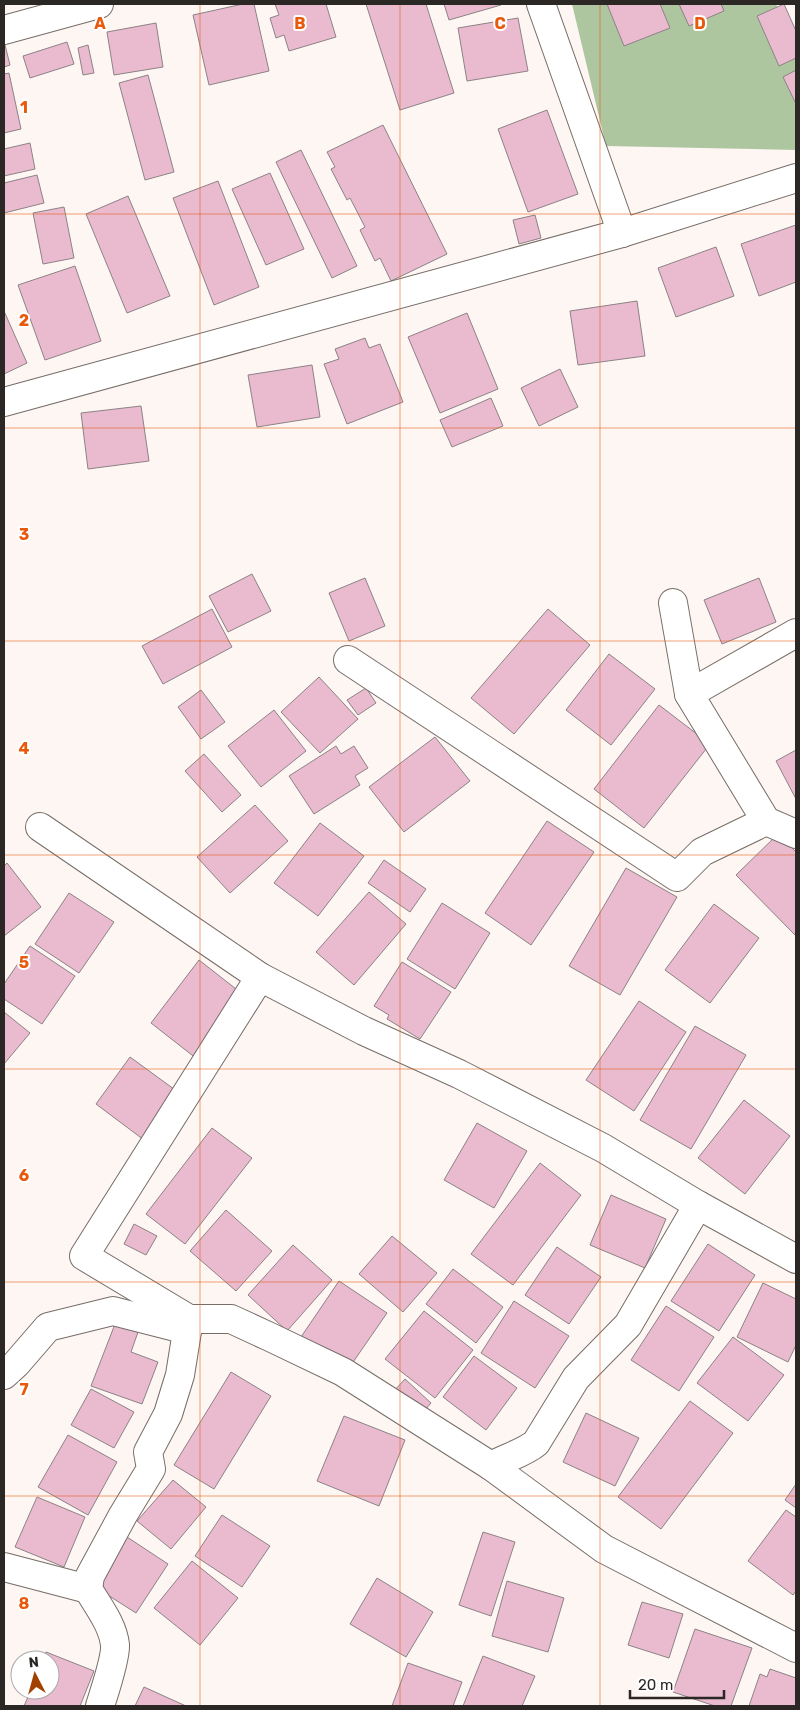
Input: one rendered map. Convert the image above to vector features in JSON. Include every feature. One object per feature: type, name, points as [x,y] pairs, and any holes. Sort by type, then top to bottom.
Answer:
[{"type":"street","points":[[4,30],[99,4]]},
{"type":"street","points":[[541,4],[622,233]]},
{"type":"street","points":[[4,402],[622,233],[796,178]]},
{"type":"street","points":[[673,603],[689,694],[766,821],[796,834]]},
{"type":"street","points":[[689,694],[796,633]]},
{"type":"street","points":[[348,660],[677,877],[702,852],[766,821]]},
{"type":"street","points":[[40,827],[260,977],[364,1031],[459,1074],[595,1144],[698,1205],[796,1259]]},
{"type":"street","points":[[188,1324],[84,1256],[260,977]]},
{"type":"street","points":[[491,1466],[536,1444],[576,1378],[628,1325],[698,1205]]},
{"type":"street","points":[[4,1375],[48,1327],[94,1315],[113,1311],[188,1324],[231,1319],[343,1372],[491,1466],[604,1549],[796,1648]]},
{"type":"street","points":[[100,1706],[108,1682],[116,1646],[110,1626],[88,1589],[90,1576],[123,1515],[151,1469],[148,1452],[168,1414],[180,1375],[188,1324]]},
{"type":"street","points":[[4,1567],[88,1589]]},
{"type":"green space","points":[[572,4],[776,4],[796,51],[796,150],[606,146]]},
{"type":"building","points":[[243,4],[254,4],[269,71],[209,85],[193,15]]},
{"type":"building","points":[[275,4],[326,4],[336,37],[289,51],[284,35],[276,38],[270,18],[279,15]]},
{"type":"building","points":[[366,4],[426,4],[454,93],[400,110]]},
{"type":"building","points":[[444,4],[501,4],[501,5],[449,20]]},
{"type":"building","points":[[607,4],[660,4],[670,28],[624,46]]},
{"type":"building","points":[[679,4],[721,4],[724,11],[689,26]]},
{"type":"building","points":[[784,4],[796,31],[796,58],[779,66],[757,16]]},
{"type":"building","points":[[518,18],[528,71],[467,81],[458,28]]},
{"type":"building","points":[[156,23],[163,67],[114,75],[107,32]]},
{"type":"building","points":[[4,41],[10,65],[4,67]]},
{"type":"building","points":[[67,42],[74,64],[30,78],[23,56]]},
{"type":"building","points":[[88,45],[94,73],[83,75],[78,48]]},
{"type":"building","points":[[796,70],[796,104],[783,77]]},
{"type":"building","points":[[9,73],[21,129],[4,133],[4,74]]},
{"type":"building","points":[[148,75],[174,172],[145,180],[119,83]]},
{"type":"building","points":[[547,110],[578,194],[528,212],[498,129]]},
{"type":"building","points":[[383,125],[447,254],[391,281],[380,258],[375,261],[360,230],[365,227],[350,198],[347,200],[331,169],[335,167],[327,152]]},
{"type":"building","points":[[30,143],[35,169],[4,176],[4,149]]},
{"type":"building","points":[[301,150],[357,266],[332,278],[276,162]]},
{"type":"building","points":[[270,173],[304,249],[266,265],[232,189]]},
{"type":"building","points":[[37,175],[44,203],[4,213],[4,183]]},
{"type":"building","points":[[218,181],[259,287],[214,305],[173,198]]},
{"type":"building","points":[[128,196],[170,296],[127,313],[86,214]]},
{"type":"building","points":[[64,207],[74,258],[43,264],[33,213]]},
{"type":"building","points":[[535,215],[541,238],[519,244],[513,220]]},
{"type":"building","points":[[796,225],[796,282],[759,296],[741,244]]},
{"type":"building","points":[[716,247],[734,296],[676,317],[658,268]]},
{"type":"building","points":[[75,266],[101,341],[45,360],[18,285]]},
{"type":"building","points":[[637,301],[645,356],[578,365],[570,311]]},
{"type":"building","points":[[4,311],[27,363],[4,374]]},
{"type":"building","points":[[467,313],[498,389],[440,413],[408,337]]},
{"type":"building","points":[[365,338],[369,348],[380,344],[403,402],[347,424],[324,364],[339,359],[335,349]]},
{"type":"building","points":[[312,365],[320,417],[257,427],[248,375]]},
{"type":"building","points":[[560,369],[578,407],[539,426],[521,388]]},
{"type":"building","points":[[491,398],[503,426],[452,447],[440,420]]},
{"type":"building","points":[[141,406],[149,461],[88,469],[81,413]]},
{"type":"building","points":[[252,574],[271,611],[228,632],[209,596]]},
{"type":"building","points":[[365,578],[385,626],[349,641],[329,593]]},
{"type":"building","points":[[759,578],[776,622],[722,644],[704,600]]},
{"type":"building","points":[[212,609],[232,647],[163,684],[142,646]]},
{"type":"building","points":[[548,609],[590,645],[514,734],[471,698]]},
{"type":"building","points":[[609,654],[655,689],[611,745],[566,710]]},
{"type":"building","points":[[319,677],[358,719],[320,753],[281,712]]},
{"type":"building","points":[[366,688],[376,703],[358,715],[347,700]]},
{"type":"building","points":[[201,690],[225,722],[201,739],[178,707]]},
{"type":"building","points":[[659,705],[710,744],[644,828],[594,789]]},
{"type":"building","points":[[274,710],[306,751],[261,787],[228,746]]},
{"type":"building","points":[[435,737],[470,781],[404,832],[369,787]]},
{"type":"building","points":[[336,746],[341,754],[354,746],[368,768],[355,776],[360,785],[314,814],[289,776]]},
{"type":"building","points":[[796,750],[796,799],[776,761]]},
{"type":"building","points":[[204,754],[241,795],[222,812],[185,771]]},
{"type":"building","points":[[255,805],[288,841],[230,893],[197,857]]},
{"type":"building","points":[[547,821],[594,852],[531,945],[485,913]]},
{"type":"building","points":[[320,823],[364,856],[318,916],[274,883]]},
{"type":"building","points":[[778,834],[796,852],[796,936],[736,875]]},
{"type":"building","points":[[384,860],[426,889],[410,912],[368,883]]},
{"type":"building","points":[[7,863],[41,907],[4,936],[4,866]]},
{"type":"building","points":[[626,868],[677,897],[620,995],[569,966]]},
{"type":"building","points":[[369,892],[406,924],[354,985],[316,952]]},
{"type":"building","points":[[69,893],[114,922],[79,973],[35,944]]},
{"type":"building","points":[[442,903],[490,933],[455,989],[407,959]]},
{"type":"building","points":[[714,904],[759,938],[710,1003],[665,970]]},
{"type":"building","points":[[30,946],[75,976],[42,1024],[4,999],[4,984]]},
{"type":"building","points":[[199,960],[245,996],[197,1059],[151,1023]]},
{"type":"building","points":[[402,962],[451,992],[420,1039],[387,1019],[389,1015],[374,1006]]},
{"type":"building","points":[[639,1001],[686,1032],[634,1111],[586,1080]]},
{"type":"building","points":[[4,1012],[30,1033],[4,1064]]},
{"type":"building","points":[[695,1026],[746,1055],[691,1149],[640,1120]]},
{"type":"building","points":[[130,1057],[178,1092],[144,1140],[96,1104]]},
{"type":"building","points":[[744,1100],[790,1136],[745,1194],[698,1158]]},
{"type":"building","points":[[477,1123],[527,1151],[494,1208],[444,1180]]},
{"type":"building","points":[[212,1128],[252,1158],[185,1244],[146,1214]]},
{"type":"building","points":[[540,1163],[581,1195],[513,1285],[471,1254]]},
{"type":"building","points":[[611,1195],[666,1219],[645,1268],[590,1245]]},
{"type":"building","points":[[226,1210],[272,1251],[236,1291],[190,1251]]},
{"type":"building","points":[[134,1224],[157,1236],[146,1255],[124,1244]]},
{"type":"building","points":[[392,1236],[437,1273],[403,1312],[359,1274]]},
{"type":"building","points":[[708,1244],[755,1275],[719,1331],[671,1301]]},
{"type":"building","points":[[293,1245],[332,1280],[287,1331],[248,1295]]},
{"type":"building","points":[[557,1247],[601,1277],[569,1324],[525,1295]]},
{"type":"building","points":[[453,1269],[503,1307],[476,1343],[426,1304]]},
{"type":"building","points":[[339,1281],[387,1313],[349,1368],[301,1337]]},
{"type":"building","points":[[763,1283],[796,1299],[796,1345],[788,1362],[737,1337]]},
{"type":"building","points":[[514,1301],[569,1336],[535,1388],[481,1353]]},
{"type":"building","points":[[666,1306],[714,1337],[679,1391],[631,1360]]},
{"type":"building","points":[[424,1311],[473,1350],[435,1398],[385,1359]]},
{"type":"building","points":[[115,1324],[138,1332],[131,1352],[158,1362],[142,1404],[91,1386]]},
{"type":"building","points":[[733,1337],[784,1375],[748,1421],[697,1383]]},
{"type":"building","points":[[474,1356],[517,1388],[486,1430],[443,1397]]},
{"type":"building","points":[[231,1372],[271,1396],[214,1489],[174,1465]]},
{"type":"building","points":[[405,1379],[431,1403],[420,1416],[393,1392]]},
{"type":"building","points":[[91,1389],[134,1412],[114,1448],[71,1425]]},
{"type":"building","points":[[690,1401],[733,1433],[661,1529],[618,1497]]},
{"type":"building","points":[[586,1413],[639,1438],[615,1486],[563,1462]]},
{"type":"building","points":[[344,1416],[405,1440],[379,1506],[317,1481]]},
{"type":"building","points":[[68,1435],[117,1462],[88,1515],[38,1487]]},
{"type":"building","points":[[173,1480],[206,1507],[171,1549],[137,1521]]},
{"type":"building","points":[[796,1484],[796,1508],[785,1500]]},
{"type":"building","points":[[37,1497],[85,1517],[64,1567],[15,1547]]},
{"type":"building","points":[[786,1510],[796,1517],[796,1591],[793,1595],[748,1561]]},
{"type":"building","points":[[222,1515],[270,1546],[242,1587],[195,1556]]},
{"type":"building","points":[[483,1532],[515,1542],[491,1616],[459,1605]]},
{"type":"building","points":[[124,1535],[168,1564],[136,1613],[92,1585]]},
{"type":"building","points":[[192,1561],[238,1598],[200,1645],[154,1608]]},
{"type":"building","points":[[377,1578],[433,1612],[406,1657],[350,1624]]},
{"type":"building","points":[[507,1581],[564,1598],[548,1652],[492,1636]]},
{"type":"building","points":[[642,1602],[683,1614],[669,1658],[628,1645]]},
{"type":"building","points":[[695,1629],[752,1648],[731,1706],[715,1706],[673,1692]]},
{"type":"building","points":[[483,1656],[535,1676],[522,1706],[463,1706]]},
{"type":"building","points":[[60,1658],[94,1671],[80,1706],[24,1706],[27,1700],[60,1700]]},
{"type":"building","points":[[408,1663],[462,1682],[453,1706],[392,1706]]},
{"type":"building","points":[[770,1669],[796,1678],[796,1706],[749,1706],[760,1674],[767,1677]]},
{"type":"building","points":[[144,1687],[186,1706],[135,1706]]}]
